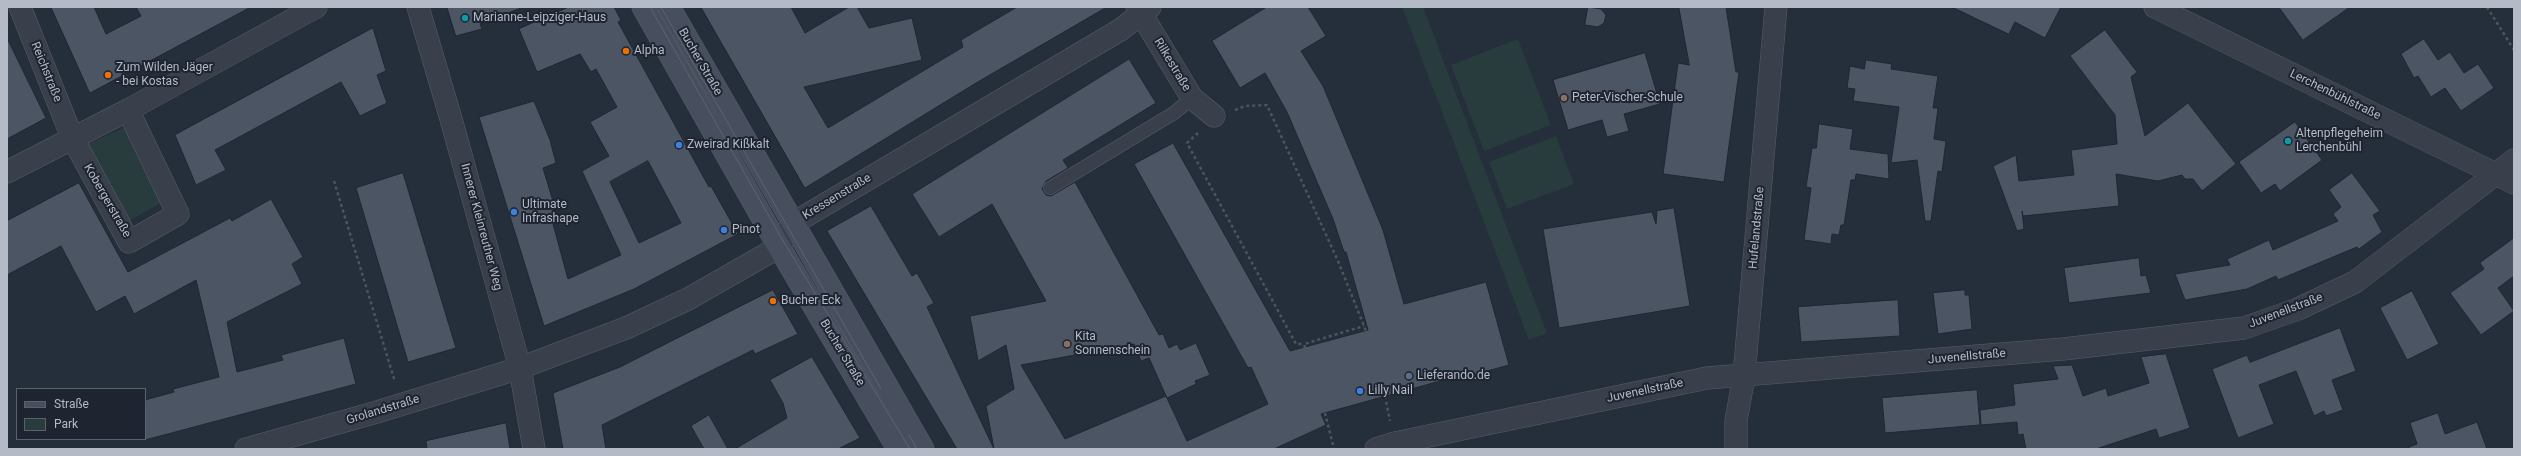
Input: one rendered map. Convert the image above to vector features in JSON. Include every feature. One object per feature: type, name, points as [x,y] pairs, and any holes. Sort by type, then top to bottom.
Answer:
[{"type":"main road","name":"Bucher Straße","points":[[643,7],[780,247],[898,449]]},
{"type":"main road","name":"Bucher Straße","points":[[669,7],[792,224],[923,449]]},
{"type":"street","name":"Reichstraße","points":[[20,7],[72,137]]},
{"type":"street","points":[[7,172],[72,137],[128,110],[316,7]]},
{"type":"street","name":"Innerer Kleinreuther Weg","points":[[418,7],[452,119],[520,368],[534,449]]},
{"type":"street","name":"Hufelandstraße","points":[[1736,449],[1736,421],[1744,376],[1776,7]]},
{"type":"street","name":"Lerchenbühlstraße","points":[[2155,7],[2506,179]]},
{"type":"street","name":"Kressenstraße","points":[[780,247],[792,224],[1120,30],[1142,9]]},
{"type":"street","name":"Rilkestraße","points":[[1142,9],[1192,98],[1214,116]]},
{"type":"street","name":"Kobergerstraße","points":[[72,137],[129,242],[178,214],[128,110]]},
{"type":"street","name":"Juvenellstraße","points":[[1376,449],[1395,442],[1700,379],[2064,349],[2244,328],[2298,309],[2355,282],[2506,179],[2514,160]]},
{"type":"street","points":[[520,368],[626,328],[688,299],[780,247]]},
{"type":"street","name":"Grolandstraße","points":[[246,449],[402,405],[520,368]]},
{"type":"lane","points":[[1050,188],[1174,113],[1192,98]]},
{"type":"path","points":[[2487,7],[2514,50]]},
{"type":"path","points":[[1364,326],[1305,346],[1296,344],[1187,144],[1214,116],[1245,106],[1267,105],[1338,261],[1364,326],[1366,331]]},
{"type":"path","points":[[334,181],[402,405]]},
{"type":"path","points":[[1326,413],[1334,449]]},
{"type":"green space","points":[[1402,7],[1423,7],[1547,333],[1529,340]]},
{"type":"green space","points":[[1518,39],[1551,125],[1484,151],[1451,65]]},
{"type":"green space","points":[[127,126],[161,203],[129,221],[86,145]]},
{"type":"green space","points":[[1556,136],[1574,184],[1507,209],[1489,162]]},
{"type":"building","points":[[51,7],[94,7],[106,34],[141,16],[136,7],[251,7],[90,93]]},
{"type":"building","name":"Marianne-Leipziger-Haus","points":[[447,7],[521,8],[480,24],[482,29],[456,36]]},
{"type":"building","points":[[569,7],[614,7],[621,20],[618,22],[709,187],[711,186],[738,234],[634,289],[544,326],[479,117],[534,101],[550,140],[556,163],[543,168],[559,221],[553,224],[568,279],[621,255],[582,171],[609,156],[590,122],[617,107],[596,69],[591,72],[580,54],[537,72],[519,29]],"holes":[[[648,161],[681,223],[639,243],[610,182]]]},
{"type":"building","points":[[701,7],[791,7],[805,33],[849,7],[857,7],[869,28],[912,18],[922,60],[804,87],[828,128],[963,47],[961,40],[1017,7],[1107,7],[976,83],[805,188]]},
{"type":"building","points":[[1267,7],[1308,7],[1326,36],[1301,51],[1323,86],[1383,230],[1404,304],[1486,282],[1509,365],[1451,381],[1451,378],[1321,414],[1326,425],[1274,449],[994,449],[986,406],[1014,389],[1006,345],[978,361],[970,316],[1046,301],[992,204],[939,237],[912,194],[1129,59],[1156,103],[1063,160],[1068,168],[1046,181],[1042,189],[1046,195],[1051,196],[1075,182],[1159,335],[1163,334],[1169,348],[1177,344],[1180,350],[1196,343],[1210,375],[1195,381],[1196,384],[1167,398],[1149,358],[1141,361],[1134,344],[1021,365],[1065,439],[1166,396],[1187,441],[1268,404],[1251,367],[1248,368],[1134,164],[1173,143],[1290,351],[1368,330],[1346,252],[1344,252],[1333,219],[1287,112],[1265,73],[1240,88],[1212,41]]},
{"type":"building","points":[[1588,7],[1601,9],[1606,15],[1604,23],[1598,27],[1585,25]]},
{"type":"building","points":[[1679,7],[1726,7],[1736,72],[1739,72],[1724,182],[1663,174],[1678,63],[1689,65]]},
{"type":"building","points":[[1952,7],[2061,7],[2045,38],[2015,22],[2009,34]]},
{"type":"building","points":[[2279,7],[2350,7],[2303,40]]},
{"type":"building","points":[[373,28],[386,71],[377,75],[387,103],[360,116],[341,82],[215,150],[226,170],[196,185],[175,135]]},
{"type":"building","points":[[2105,30],[2137,72],[2131,77],[2145,136],[2188,103],[2236,164],[2202,191],[2193,179],[2185,179],[2182,175],[2158,181],[2116,174],[2119,206],[2023,216],[2022,211],[2024,229],[2017,231],[1993,166],[2016,155],[2019,181],[2074,175],[2071,150],[2117,144],[2115,115],[2070,56]]},
{"type":"building","points":[[7,38],[46,118],[7,139]]},
{"type":"building","points":[[2424,39],[2438,60],[2450,52],[2464,73],[2478,64],[2494,88],[2461,111],[2445,88],[2431,97],[2418,76],[2414,78],[2401,54]]},
{"type":"building","points":[[1645,53],[1660,104],[1624,114],[1629,131],[1607,137],[1602,120],[1568,130],[1553,80]]},
{"type":"building","points":[[1866,60],[1892,64],[1891,69],[1938,76],[1933,108],[1938,108],[1934,139],[1946,141],[1942,172],[1938,171],[1931,221],[1925,221],[1917,160],[1891,163],[1899,107],[1853,101],[1855,89],[1847,88],[1850,66],[1864,69]]},
{"type":"building","name":"Altenpflegeheim Lerchenbühl","points":[[2295,122],[2322,160],[2280,191],[2275,184],[2261,193],[2239,162]]},
{"type":"building","points":[[1819,124],[1853,129],[1850,149],[1888,154],[1889,179],[1856,174],[1855,180],[1851,180],[1844,225],[1841,225],[1839,235],[1832,234],[1831,244],[1804,240],[1811,188],[1806,187],[1812,148],[1816,148]]},
{"type":"building","points":[[403,173],[456,348],[408,362],[356,188]]},
{"type":"building","points":[[2352,173],[2380,211],[2373,215],[2382,232],[2359,249],[2357,247],[2278,280],[2276,276],[2247,289],[2185,300],[2175,274],[2230,265],[2227,259],[2269,240],[2273,250],[2338,221],[2333,214],[2341,207],[2329,190]]},
{"type":"building","points":[[79,183],[128,272],[230,218],[232,221],[271,199],[303,257],[292,264],[302,284],[227,322],[237,372],[283,360],[281,355],[344,338],[356,384],[146,440],[146,400],[174,392],[173,389],[219,377],[196,280],[134,314],[125,296],[96,312],[61,246],[7,275],[7,221]]},
{"type":"building","points":[[871,206],[912,276],[917,273],[934,303],[927,307],[994,449],[957,449],[827,231]]},
{"type":"building","points":[[1674,208],[1690,306],[1559,328],[1543,229],[1652,212],[1656,224],[1657,211]]},
{"type":"building","points":[[2514,238],[2514,276],[2498,288],[2514,311],[2481,335],[2450,293],[2484,269],[2480,263]]},
{"type":"building","points":[[2139,258],[2141,276],[2146,275],[2151,293],[2069,303],[2064,268]]},
{"type":"building","points":[[773,290],[798,334],[755,354],[753,350],[602,425],[606,449],[563,449],[553,393],[620,367]]},
{"type":"building","points":[[1965,290],[1965,295],[1969,295],[1972,329],[1938,334],[1933,293]]},
{"type":"building","points":[[2412,291],[2439,344],[2407,360],[2380,308]]},
{"type":"building","points":[[1898,300],[1900,336],[1801,342],[1798,307]]},
{"type":"building","points":[[2340,328],[2356,371],[2332,380],[2343,410],[2326,416],[2324,411],[2314,416],[2296,371],[2259,385],[2274,424],[2238,438],[2212,369],[2247,355],[2250,362]]},
{"type":"building","points":[[2166,354],[2190,428],[2159,438],[2156,429],[2096,449],[2026,449],[2023,434],[2018,435],[2017,422],[1981,425],[1980,410],[2015,405],[2013,384],[2058,379],[2053,366],[2072,365],[2083,396],[2106,388],[2108,396],[2149,383],[2141,357]]},
{"type":"building","points":[[812,357],[860,438],[838,449],[735,449],[787,418],[783,403],[770,380]]},
{"type":"building","points":[[1977,390],[1980,425],[1885,433],[1882,398]]},
{"type":"building","points":[[2438,413],[2445,434],[2477,422],[2487,449],[2410,449],[2409,447],[2417,444],[2410,423]]},
{"type":"building","points":[[709,415],[728,449],[704,449],[691,426]]},
{"type":"building","points":[[506,423],[510,449],[427,449],[426,441]]},
{"type":"tram line","points":[[650,7],[782,239],[910,449]]},
{"type":"tram line","points":[[661,7],[881,389]]},
{"type":"tram line","points":[[909,435],[917,449]]},
{"type":"place","name":"Marianne-Leipziger-Haus","points":[[465,18]]},
{"type":"place","name":"Alpha","points":[[626,51]]},
{"type":"place","name":"Zum Wilden Jäger - bei Kostas","points":[[108,75]]},
{"type":"place","name":"Peter-Vischer-Schule","points":[[1564,98]]},
{"type":"place","name":"Altenpflegeheim Lerchenbühl","points":[[2288,141]]},
{"type":"place","name":"Zweirad Kißkalt","points":[[679,145]]},
{"type":"place","name":"Ultimate Infrashape","points":[[514,212]]},
{"type":"place","name":"Pinot","points":[[724,230]]},
{"type":"place","name":"Bucher Eck","points":[[773,301]]},
{"type":"place","name":"Kita Sonnenschein","points":[[1067,344]]},
{"type":"place","name":"Lieferando.de","points":[[1409,376]]},
{"type":"place","name":"Lilly Nail","points":[[1360,391]]}]
